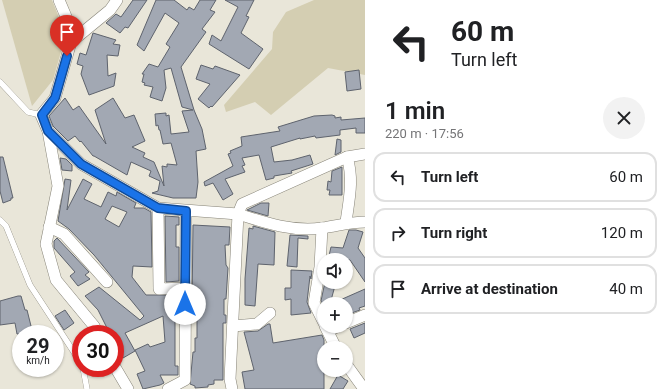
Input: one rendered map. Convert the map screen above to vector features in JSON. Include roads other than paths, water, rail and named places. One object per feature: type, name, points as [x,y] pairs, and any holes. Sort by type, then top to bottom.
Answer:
[{"type":"street","points":[[59,0],[70,26],[71,42],[55,98],[42,115],[48,131],[58,186],[46,244],[56,280],[93,325]]},
{"type":"street","points":[[71,42],[110,10],[117,0]]},
{"type":"street","points":[[48,131],[81,164],[158,208],[238,214],[268,224],[291,228],[322,228],[346,222],[365,222]]},
{"type":"street","points":[[232,389],[230,379],[238,214],[242,204],[347,157],[365,154]]},
{"type":"street","points":[[346,222],[351,191],[351,169],[347,157]]},
{"type":"street","points":[[158,208],[159,289],[185,288]]},
{"type":"street","points":[[168,389],[185,380],[186,211]]},
{"type":"street","points":[[49,228],[64,234],[107,282]]},
{"type":"street","points":[[317,309],[314,303],[320,267],[322,228]]},
{"type":"street","points":[[233,326],[257,324],[270,313]]},
{"type":"street","points":[[353,320],[365,315]]},
{"type":"street","points":[[353,374],[364,389]]},
{"type":"street","points":[[121,377],[128,389]]},
{"type":"lane","points":[[0,82],[28,112],[42,115]]},
{"type":"lane","points":[[0,220],[6,226],[30,285],[72,349]]},
{"type":"lane","points":[[85,377],[87,389]]}]
